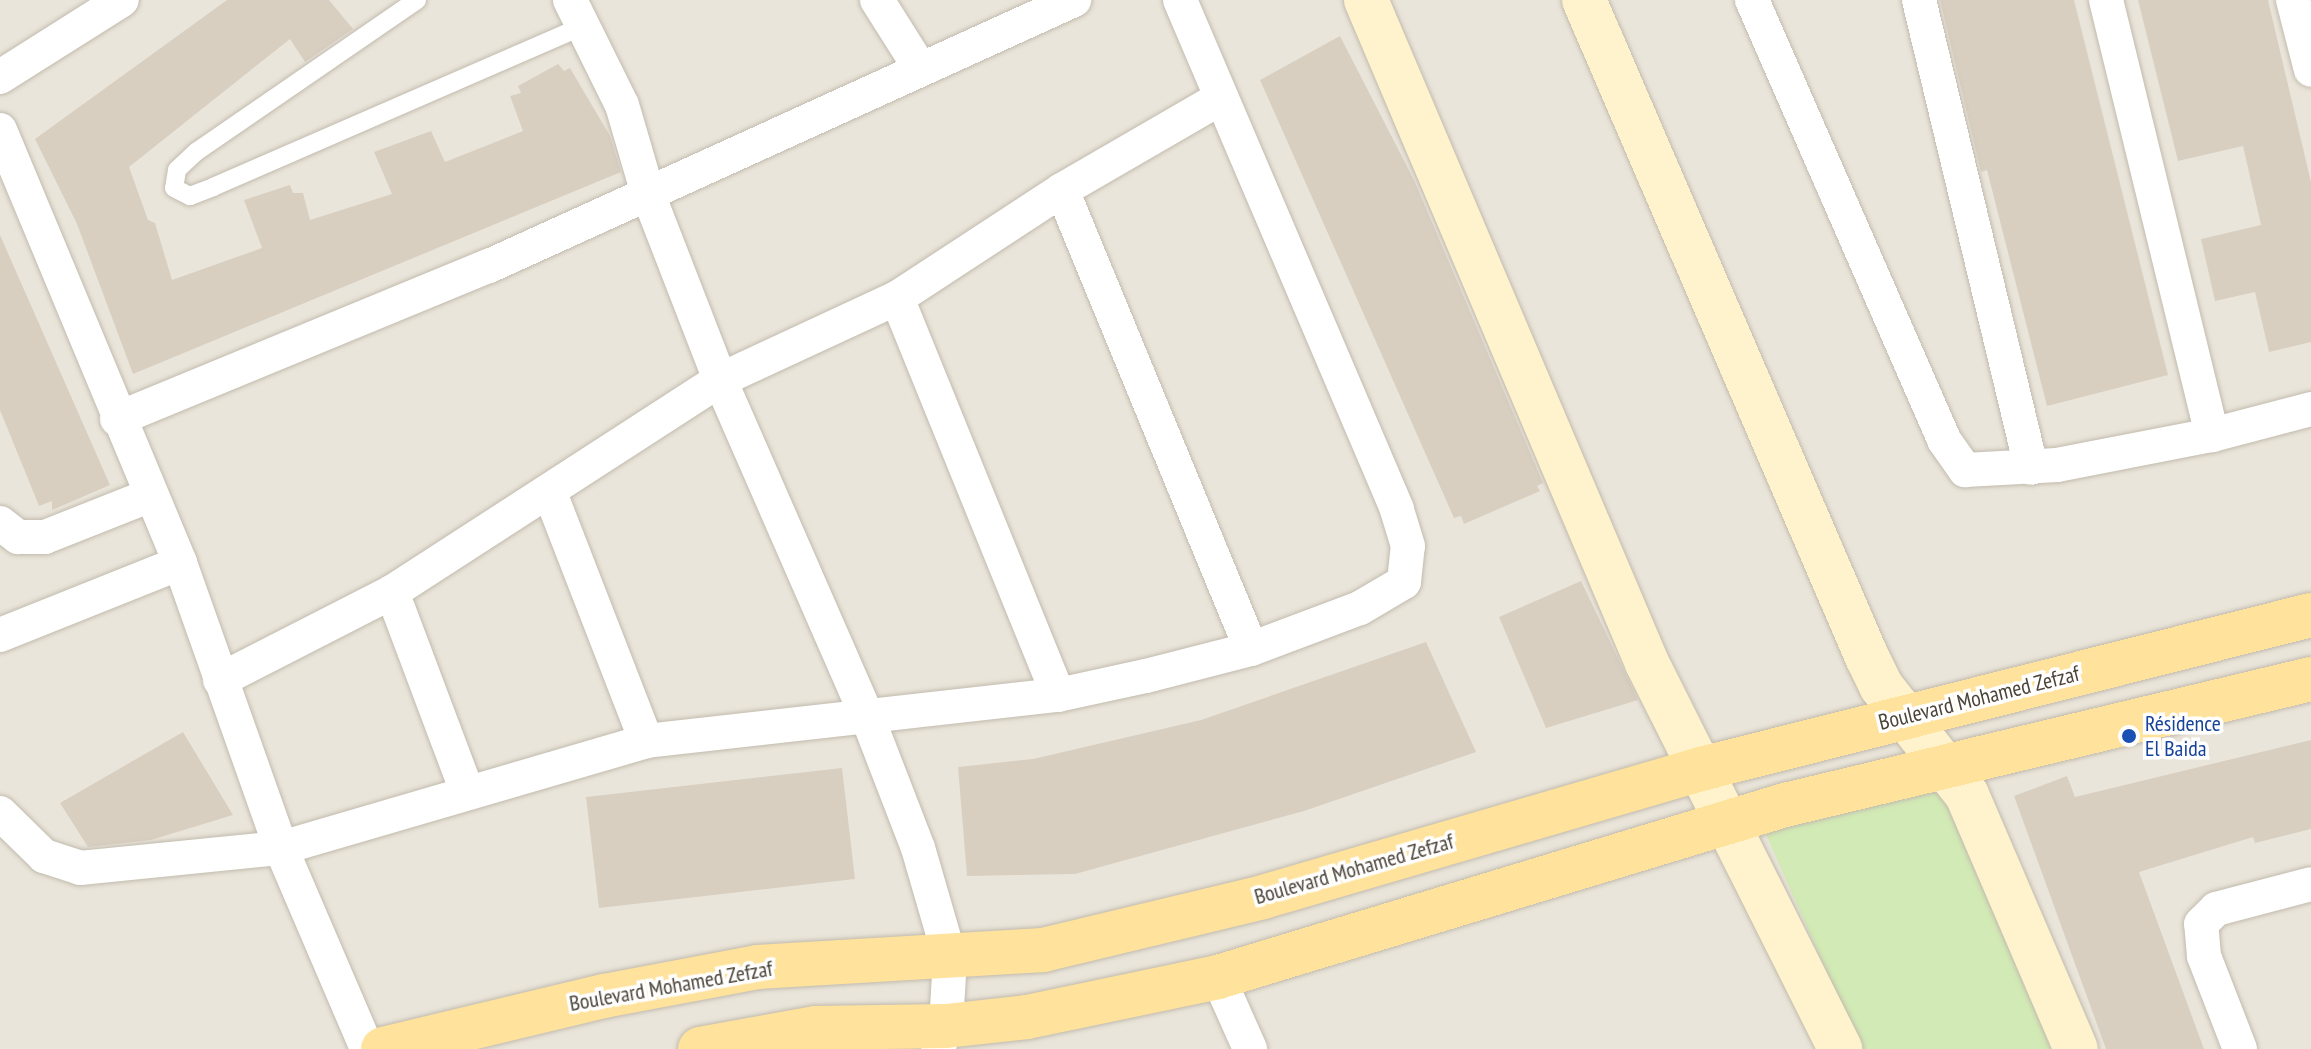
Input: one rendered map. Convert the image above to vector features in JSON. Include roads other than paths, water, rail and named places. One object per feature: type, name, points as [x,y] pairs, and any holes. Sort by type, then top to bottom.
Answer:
[{"type":"main road","name":"Boulevard Mohamed Zefzaf","points":[[383,1049],[604,996],[757,967],[950,958],[1043,950],[1170,920],[1701,769],[2311,615]]},
{"type":"main road","points":[[700,1049],[816,1028],[942,1037],[1218,977],[1730,822],[1947,766],[2311,679]]},
{"type":"street","points":[[0,77],[122,0]]},
{"type":"street","points":[[877,0],[920,68]]},
{"type":"street","points":[[117,419],[264,363],[648,194],[1074,0]]},
{"type":"street","points":[[0,813],[44,856],[80,868],[281,848],[646,741],[1058,695],[1251,649],[1360,608],[1404,582],[1409,560],[1397,509],[1180,0]]},
{"type":"street","points":[[1366,0],[1647,663],[1730,822],[1840,1049]]},
{"type":"street","points":[[1584,0],[1867,657],[1906,717],[1947,766],[1982,824],[2076,1049]]},
{"type":"street","points":[[1752,0],[1953,457],[1974,472],[2031,468],[2212,435],[2311,409]]},
{"type":"street","points":[[1919,0],[2031,468]]},
{"type":"street","points":[[2106,0],[2212,435]]},
{"type":"street","points":[[2293,0],[2311,70]]},
{"type":"street","points":[[578,13],[622,105],[648,194],[720,380],[867,716],[918,848],[950,958],[942,1037]]},
{"type":"street","points":[[220,680],[392,592],[550,493],[720,380],[897,298],[1062,190],[1221,98]]},
{"type":"street","points":[[0,130],[117,419],[180,563],[281,848],[367,1049]]},
{"type":"street","points":[[1062,190],[1251,649]]},
{"type":"street","points":[[897,298],[1058,695]]},
{"type":"street","points":[[550,493],[646,741]]},
{"type":"street","points":[[0,523],[18,537],[45,537],[151,495]]},
{"type":"street","points":[[0,635],[180,563]]},
{"type":"street","points":[[392,592],[467,792]]},
{"type":"street","points":[[2240,1049],[2204,956],[2201,924],[2216,909],[2311,884]]},
{"type":"street","points":[[1218,977],[1250,1049]]},
{"type":"lane","points":[[417,0],[196,152],[177,170],[174,188],[190,196],[213,187],[578,13]]},
{"type":"place","name":"Résidence El Baida","points":[[2129,736]]}]
